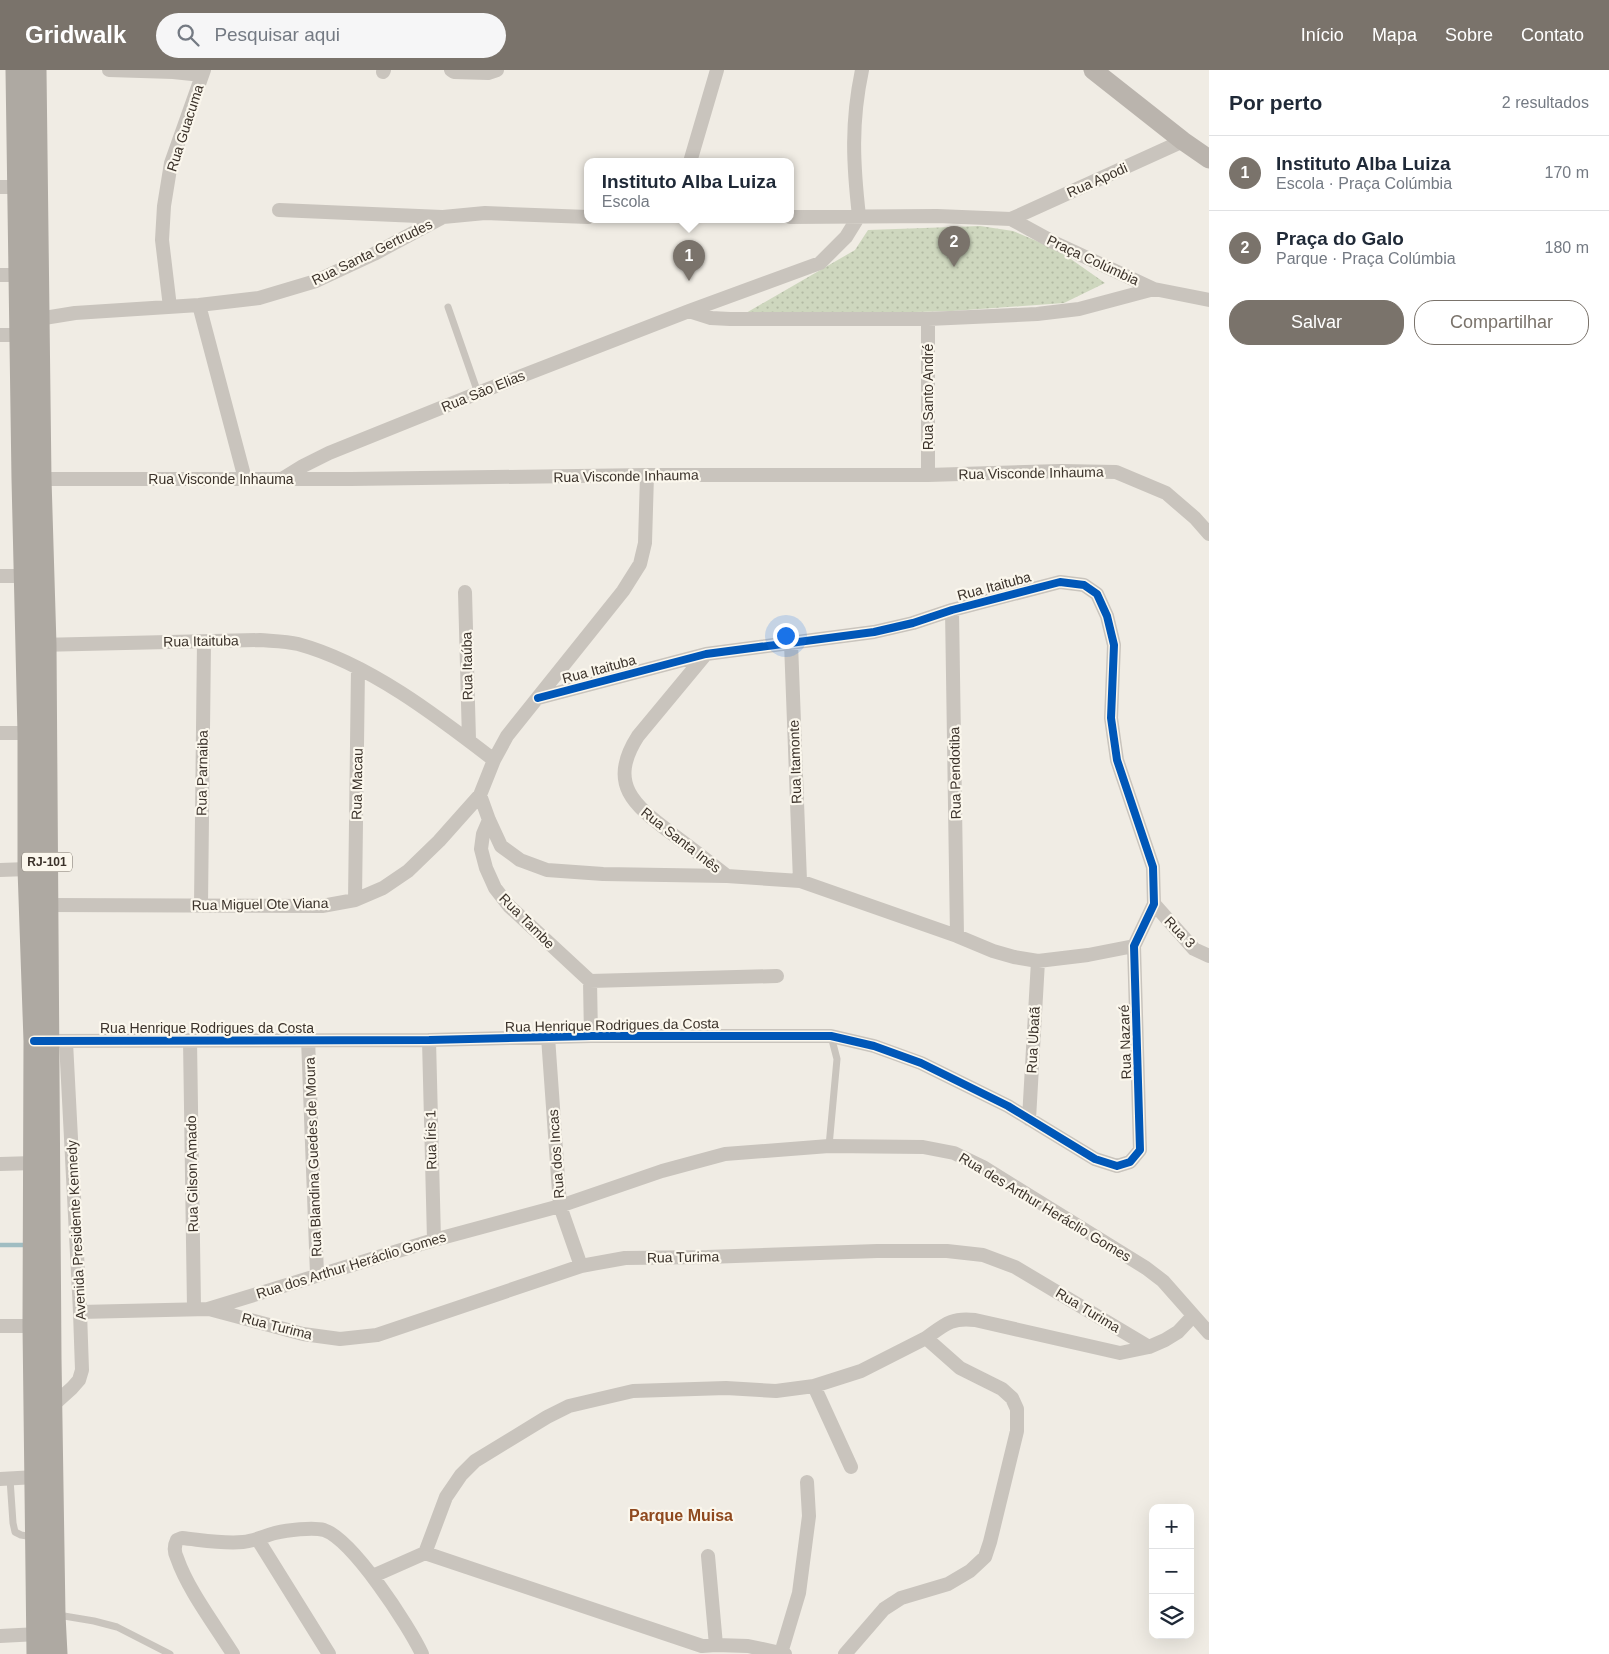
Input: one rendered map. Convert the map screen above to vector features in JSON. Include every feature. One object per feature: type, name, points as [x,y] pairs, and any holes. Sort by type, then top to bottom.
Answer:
[{"type":"main road","name":"RJ-101","points":[[16,70],[9,187],[10,335],[31,479],[36,645],[48,905],[52,1406],[57,1654]]},
{"type":"main road","name":"RJ-101","points":[[36,70],[38,319],[31,479],[24,576],[36,645],[28,732],[28,869],[50,1041],[34,1163],[33,1326],[37,1644]]},
{"type":"main road","points":[[1093,70],[1183,142],[1209,159]]},
{"type":"street","points":[[109,70],[203,72]]},
{"type":"street","points":[[450,70],[454,72],[488,73],[497,70]]},
{"type":"street","points":[[691,158],[717,70]]},
{"type":"street","points":[[689,312],[820,263],[846,237],[859,216],[853,135],[856,96],[862,70]]},
{"type":"street","name":"Rua Guacuma","points":[[170,306],[162,240],[164,206],[171,163],[203,72]]},
{"type":"street","name":"Rua Apodi","points":[[1011,219],[1183,142]]},
{"type":"street","points":[[279,210],[442,217]]},
{"type":"street","name":"Rua Santa Gertrudes","points":[[38,319],[75,313],[198,305],[259,298],[316,281],[374,254],[442,217],[485,213],[584,216]]},
{"type":"street","points":[[794,217],[859,216]]},
{"type":"street","name":"Praça Colúmbia","points":[[859,216],[1011,219],[1053,242],[1154,289]]},
{"type":"street","points":[[1154,289],[1209,300]]},
{"type":"street","name":"Praça Colúmbia","points":[[689,312],[711,318],[730,319],[928,319],[1036,314],[1079,309],[1154,289]]},
{"type":"street","points":[[198,305],[245,479]]},
{"type":"street","name":"Rua Sāo Elias","points":[[281,479],[329,453],[478,393],[689,312]]},
{"type":"street","name":"Rua Santo André","points":[[928,319],[928,475]]},
{"type":"street","name":"Rua Visconde Inhauma","points":[[31,479],[928,475],[1060,471],[1116,472],[1166,493],[1196,518],[1209,534]]},
{"type":"street","name":"Rua Miguel Ote Viana","points":[[48,905],[322,906],[355,900],[383,888],[408,871],[439,841],[480,795],[494,760],[507,736],[623,590],[640,564],[645,543],[647,475]]},
{"type":"street","points":[[0,576],[24,576]]},
{"type":"street","name":"Rua Itaituba","points":[[538,698],[706,654],[874,632],[1060,582],[1084,585],[1097,594],[1107,616],[1114,644],[1111,718],[1117,760],[1153,867],[1154,904],[1134,946]]},
{"type":"street","name":"Rua Itaúba","points":[[465,592],[469,740]]},
{"type":"street","name":"Rua Pendotiba","points":[[952,610],[957,936]]},
{"type":"street","name":"Rua Itaituba","points":[[36,645],[260,640],[295,644],[325,653],[358,668],[404,696],[469,740],[494,760]]},
{"type":"street","name":"Rua Parnaiba","points":[[201,905],[204,642]]},
{"type":"street","name":"Rua Itamonte","points":[[791,643],[800,881]]},
{"type":"street","name":"Rua Santa Inês","points":[[706,654],[638,736],[628,750],[624,766],[626,784],[633,801],[645,813],[727,876]]},
{"type":"street","name":"Rua Macau","points":[[355,900],[358,668]]},
{"type":"street","points":[[0,733],[28,732]]},
{"type":"street","points":[[480,795],[501,846],[520,860],[547,870],[603,874],[727,876],[800,881],[957,936],[993,951],[1038,961],[1088,955],[1134,946]]},
{"type":"street","name":"Rua Tambe","points":[[489,820],[483,834],[481,849],[486,868],[495,888],[509,906],[590,981]]},
{"type":"street","points":[[0,870],[28,869]]},
{"type":"street","name":"Rua 3","points":[[1154,904],[1194,949],[1209,956]]},
{"type":"street","name":"Rua Nazaré","points":[[1134,946],[1140,1136]]},
{"type":"street","name":"Rua Ubatã","points":[[1029,1119],[1038,961]]},
{"type":"street","points":[[591,1036],[590,981],[777,976]]},
{"type":"street","name":"Rua Henrique Rodrigues da Costa","points":[[50,1041],[429,1040],[591,1036],[831,1036],[874,1046],[921,1063],[1008,1106],[1095,1158],[1117,1166],[1130,1162],[1140,1150],[1140,1136]]},
{"type":"street","name":"Rua dos Incas","points":[[548,1038],[560,1206],[580,1266]]},
{"type":"street","name":"Rua Blandina Guedes de Moura","points":[[308,1039],[317,1274]]},
{"type":"street","name":"Rua Gilson Amado","points":[[190,1040],[194,1308]]},
{"type":"street","name":"Rua Íris 1","points":[[429,1040],[434,1240]]},
{"type":"street","name":"Avenida Presidente Kennedy","points":[[50,1041],[80,1312],[82,1370],[72,1388],[52,1406]]},
{"type":"street","name":"Rua des Arthur Heráclio Gomes","points":[[560,1206],[662,1171],[725,1154],[829,1146],[923,1147],[954,1153],[983,1167],[1146,1268],[1163,1281],[1209,1333]]},
{"type":"street","points":[[0,1164],[34,1163]]},
{"type":"street","name":"Rua dos Arthur Heráclio Gomes","points":[[80,1312],[208,1308],[434,1240],[560,1206]]},
{"type":"street","name":"Rua Turima","points":[[208,1308],[302,1334],[340,1339],[377,1335],[580,1266],[625,1258],[708,1257],[877,1250],[947,1251],[983,1255],[1015,1266],[1149,1346]]},
{"type":"street","points":[[425,1553],[446,1497],[461,1475],[475,1461],[547,1417],[569,1406],[633,1390],[726,1388],[776,1391],[814,1386],[861,1371],[926,1338],[948,1323],[961,1318],[1120,1353],[1165,1340],[1178,1332],[1193,1316]]},
{"type":"street","points":[[0,1326],[33,1326]]},
{"type":"street","points":[[845,1654],[884,1609],[901,1598],[948,1584],[970,1571],[985,1557],[1017,1431],[1017,1409],[1012,1398],[1002,1389],[960,1368],[926,1338]]},
{"type":"street","points":[[814,1386],[851,1467]]},
{"type":"street","points":[[5,1479],[36,1477]]},
{"type":"street","points":[[373,1576],[425,1553],[707,1648],[748,1646],[783,1653],[799,1593],[809,1516],[807,1482]]},
{"type":"street","points":[[233,1654],[189,1584],[177,1558],[174,1548],[176,1542],[182,1538],[241,1542],[258,1540],[275,1533],[309,1529],[324,1530],[338,1538],[373,1576],[415,1640],[422,1654]]},
{"type":"street","points":[[258,1540],[329,1654]]},
{"type":"street","points":[[707,1648],[708,1556]]},
{"type":"street","points":[[0,1636],[37,1644]]},
{"type":"lane","points":[[448,307],[478,393]]},
{"type":"lane","points":[[829,1146],[838,1059],[831,1036]]},
{"type":"lane","points":[[5,1479],[15,1532],[21,1535],[36,1537]]},
{"type":"lane","points":[[55,1615],[94,1621],[117,1627],[170,1654]]},
{"type":"green space","points":[[980,226],[1013,231],[1058,250],[1105,283],[1064,303],[952,311],[739,317],[855,250],[868,230]]},
{"type":"waterway","points":[[0,1245],[25,1245]]},
{"type":"cycle path","points":[[34,1041],[429,1040],[591,1036],[831,1036],[874,1046],[921,1063],[1008,1106],[1095,1159],[1117,1166],[1130,1162],[1140,1150],[1134,946],[1154,904],[1153,867],[1117,760],[1111,718],[1114,645],[1107,616],[1097,594],[1084,585],[1060,582],[874,632],[706,654],[538,698]]},
{"type":"place","name":"Praça do Galo","points":[[954,267]]},
{"type":"place","name":"Instituto Alba Luiza","points":[[689,281]]},
{"type":"district","name":"Parque Muisa","points":[[681,1515]]}]
